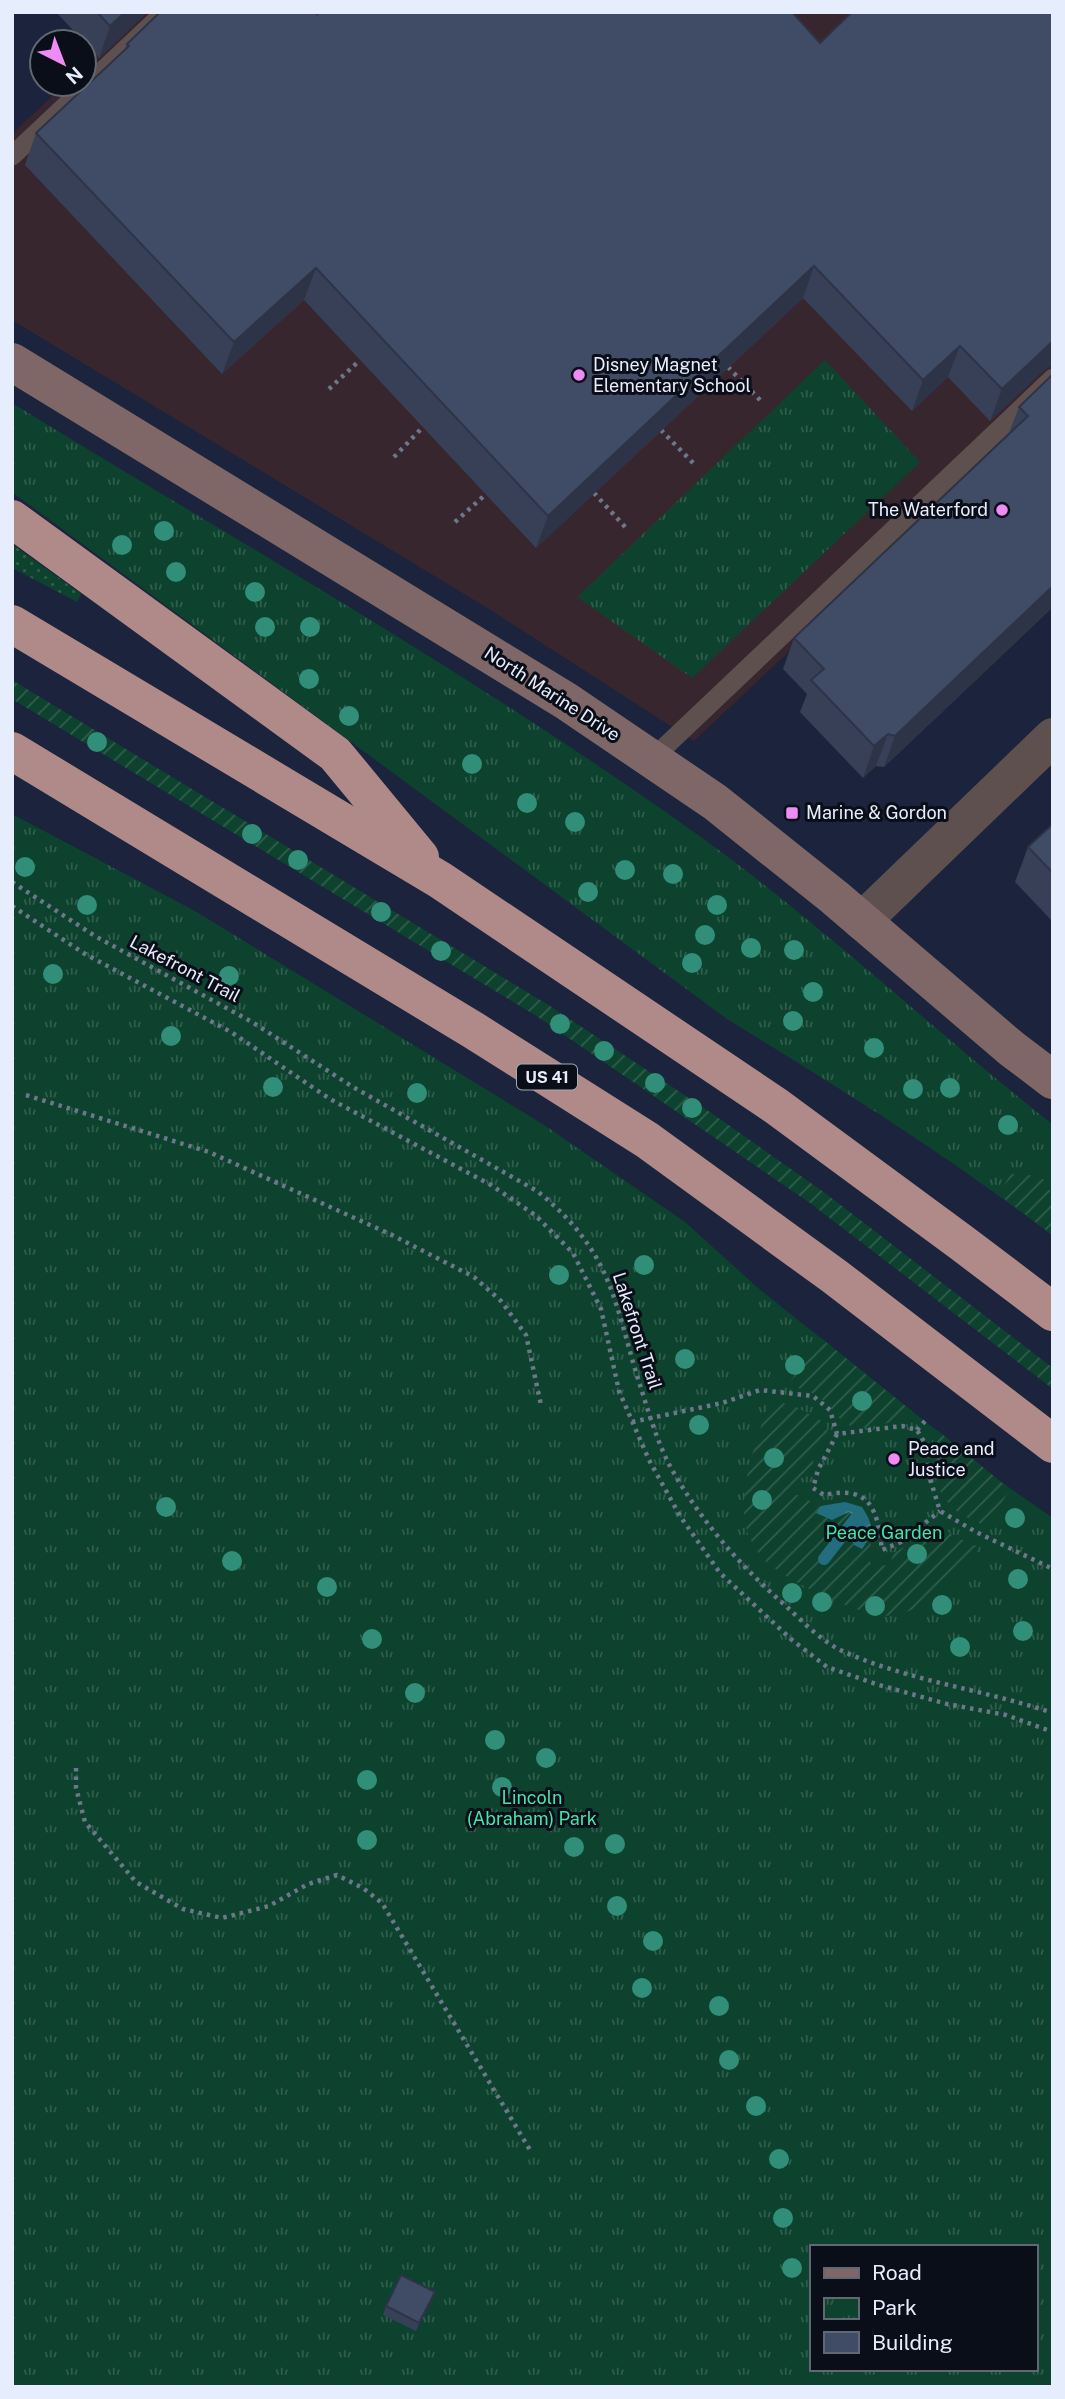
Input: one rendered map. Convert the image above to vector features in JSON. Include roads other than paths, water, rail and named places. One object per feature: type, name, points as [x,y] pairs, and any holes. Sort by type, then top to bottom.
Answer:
[{"type":"highway","points":[[12,519],[335,754],[440,880]]},
{"type":"highway","points":[[12,624],[440,880],[776,1107],[1053,1312]]},
{"type":"highway","name":"US 41","points":[[12,751],[473,1030],[647,1140],[834,1276],[1053,1444]]},
{"type":"street","name":"North Marine Drive","points":[[12,362],[554,694],[715,802],[862,920],[1012,1049],[1053,1080]]},
{"type":"street","points":[[862,920],[1053,737]]},
{"type":"lane","points":[[12,156],[165,12]]},
{"type":"lane","points":[[652,759],[1053,378]]},
{"type":"water","points":[[845,1502],[862,1507],[870,1523],[871,1533],[862,1549],[852,1541],[858,1523],[849,1512],[832,1520],[816,1513],[821,1506]]},
{"type":"waterway","points":[[824,1559],[856,1518]]},
{"type":"place","name":"Disney Magnet Elementary School","points":[[579,375]]},
{"type":"place","name":"The Waterford","points":[[1002,510]]},
{"type":"place","name":"Marine & Gordon","points":[[792,813]]},
{"type":"place","name":"Peace and Justice","points":[[894,1459]]},
{"type":"park label","name":"Peace Garden","points":[[884,1533]]},
{"type":"park label","name":"Lincoln (Abraham) Park","points":[[532,1808]]}]
